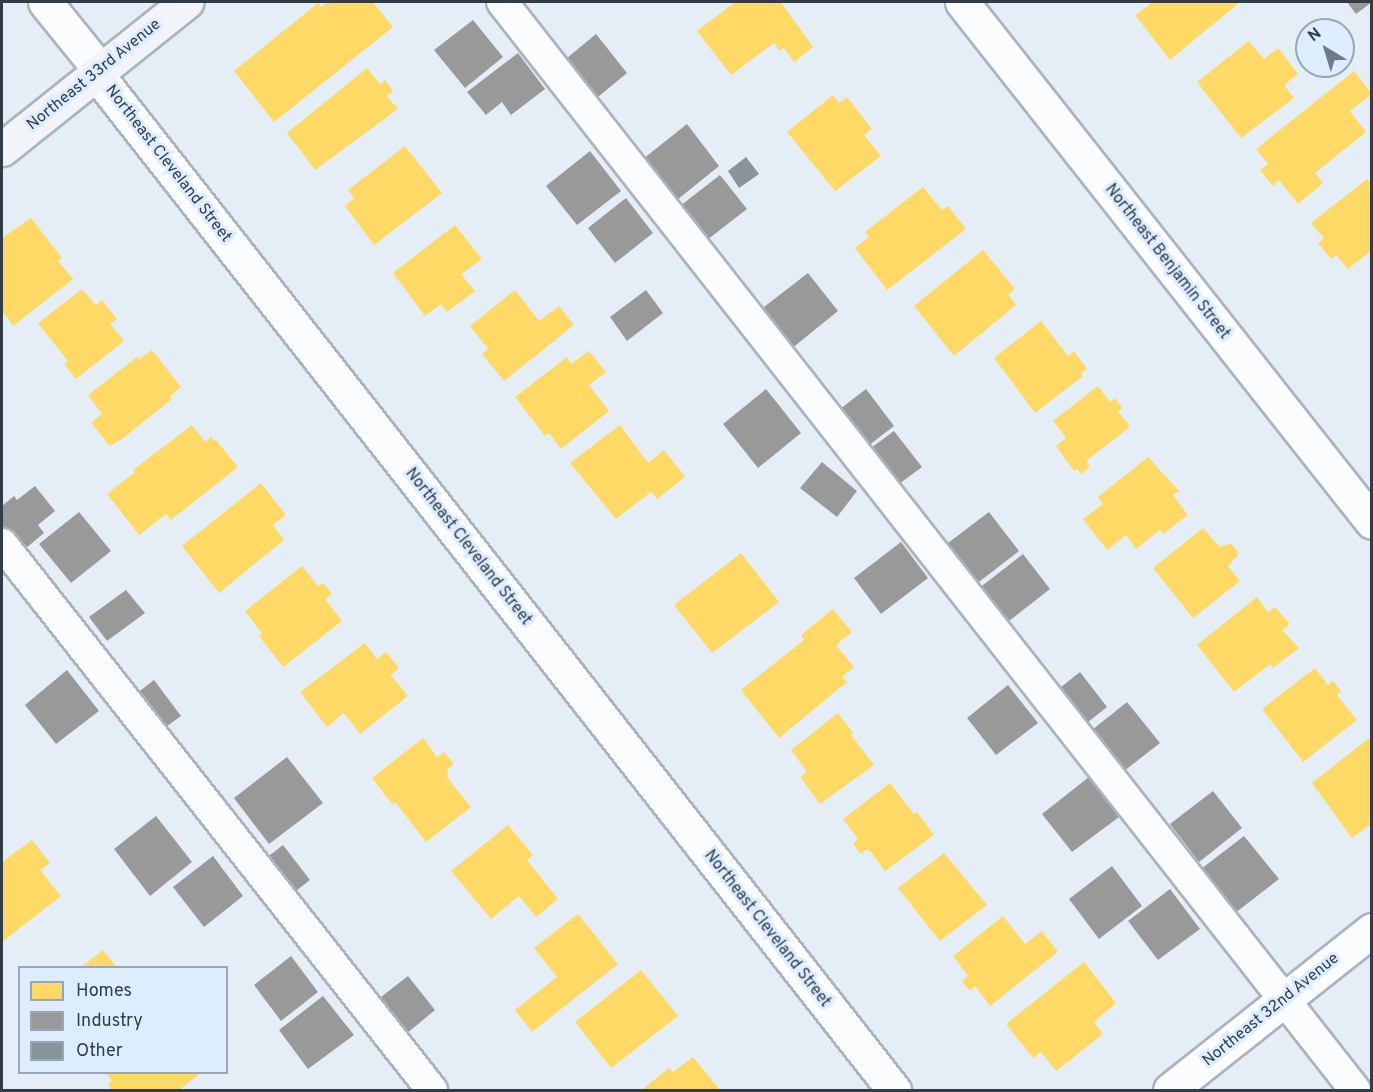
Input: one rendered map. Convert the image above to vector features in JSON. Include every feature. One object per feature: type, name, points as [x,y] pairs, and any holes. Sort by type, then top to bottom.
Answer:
[{"type":"street","name":"Northeast Cleveland Street","points":[[45,2],[100,70],[105,85],[894,1090]]},
{"type":"street","name":"Northeast 33rd Avenue","points":[[2,149],[186,2]]},
{"type":"street","name":"Northeast Benjamin Street","points":[[962,2],[1371,522]]},
{"type":"street","name":"Northeast 32nd Avenue","points":[[1170,1090],[1371,930]]},
{"type":"lane","points":[[502,2],[1354,1090]]},
{"type":"lane","points":[[2,544],[432,1090]]},
{"type":"building: Homes","points":[[328,2],[373,2],[393,27],[274,122],[234,71],[318,3],[321,7]]},
{"type":"building: Homes","points":[[735,2],[781,2],[813,47],[794,62],[784,48],[780,51],[774,43],[731,75],[697,31]]},
{"type":"building: Homes","points":[[1153,2],[1239,3],[1170,60],[1135,15]]},
{"type":"building: Homes","points":[[1249,41],[1264,59],[1278,48],[1295,70],[1295,76],[1284,85],[1294,98],[1241,138],[1197,82]]},
{"type":"building: Homes","points":[[367,68],[380,84],[385,80],[393,91],[387,96],[398,109],[315,170],[287,133]]},
{"type":"building: Homes","points":[[1355,72],[1372,94],[1350,111],[1366,132],[1315,173],[1323,183],[1298,204],[1279,180],[1273,186],[1260,170],[1268,164],[1256,149],[1345,78],[1355,78]]},
{"type":"building: Homes","points":[[833,95],[839,103],[847,97],[872,129],[864,135],[881,156],[835,191],[787,132]]},
{"type":"building: Homes","points":[[405,146],[442,193],[374,245],[345,206],[354,198],[348,190]]},
{"type":"building: Homes","points":[[1367,179],[1372,185],[1372,250],[1348,269],[1336,255],[1331,259],[1318,243],[1324,238],[1311,223]]},
{"type":"building: Homes","points":[[923,187],[942,210],[948,206],[966,229],[887,290],[855,248],[869,237],[865,232]]},
{"type":"building: Homes","points":[[31,218],[62,258],[58,261],[73,279],[13,326],[2,311],[2,238]]},
{"type":"building: Homes","points":[[455,225],[482,259],[461,274],[475,291],[447,312],[441,304],[425,316],[393,273]]},
{"type":"building: Homes","points":[[983,250],[1015,289],[1008,294],[1016,305],[954,356],[914,306]]},
{"type":"building: Homes","points":[[82,289],[96,305],[102,300],[117,319],[110,324],[124,341],[76,379],[64,364],[68,361],[38,323]]},
{"type":"building: Homes","points":[[515,290],[539,321],[559,306],[574,325],[504,381],[482,354],[488,349],[470,326]]},
{"type":"building: Homes","points":[[1041,321],[1068,356],[1074,351],[1087,369],[1081,373],[1083,376],[1035,413],[994,358]]},
{"type":"building: Homes","points":[[152,350],[181,387],[170,396],[172,399],[110,446],[91,423],[102,414],[88,395],[137,357],[139,359]]},
{"type":"building: Homes","points":[[589,351],[606,372],[589,385],[609,411],[561,449],[549,433],[545,436],[515,397],[567,357],[571,364]]},
{"type":"building: Homes","points":[[1098,386],[1110,402],[1115,398],[1122,408],[1118,411],[1130,427],[1086,461],[1090,467],[1081,474],[1077,469],[1074,471],[1056,446],[1066,438],[1053,421]]},
{"type":"building: Homes","points":[[192,425],[205,442],[211,437],[214,441],[216,440],[238,467],[171,520],[166,514],[139,535],[107,494],[135,472],[133,470]]},
{"type":"building: Homes","points":[[620,425],[648,463],[664,450],[685,477],[657,499],[651,492],[616,519],[570,463]]},
{"type":"building: Homes","points":[[1148,457],[1179,491],[1173,495],[1188,515],[1163,534],[1160,530],[1136,549],[1126,535],[1107,550],[1083,519],[1103,504],[1098,497]]},
{"type":"building: Homes","points":[[261,483],[286,515],[273,525],[284,540],[219,593],[182,546]]},
{"type":"building: Homes","points":[[1203,528],[1220,547],[1231,543],[1239,554],[1228,566],[1240,581],[1193,618],[1153,568]]},
{"type":"building: Homes","points":[[741,553],[779,602],[712,653],[674,605]]},
{"type":"building: Homes","points":[[302,566],[318,586],[323,583],[332,594],[325,599],[342,621],[283,667],[259,636],[262,633],[245,611]]},
{"type":"building: Homes","points":[[1257,597],[1268,612],[1275,607],[1290,624],[1282,630],[1299,648],[1273,668],[1270,664],[1234,692],[1197,645]]},
{"type":"building: Homes","points":[[833,609],[852,632],[836,645],[854,667],[842,677],[847,682],[779,738],[741,690],[804,640],[801,635]]},
{"type":"building: Homes","points":[[365,643],[377,659],[386,652],[399,668],[391,675],[408,696],[360,734],[344,713],[327,727],[300,692]]},
{"type":"building: Homes","points":[[1315,668],[1328,685],[1333,681],[1341,691],[1337,695],[1357,720],[1303,762],[1262,709]]},
{"type":"building: Homes","points":[[838,713],[853,733],[851,735],[874,765],[820,804],[800,777],[807,772],[791,750]]},
{"type":"building: Homes","points":[[423,738],[437,757],[444,752],[454,764],[447,769],[449,774],[446,776],[471,807],[426,842],[396,803],[393,805],[372,778]]},
{"type":"building: Homes","points":[[1369,738],[1372,741],[1372,823],[1352,838],[1312,783]]},
{"type":"building: Homes","points":[[890,783],[914,814],[917,812],[934,835],[885,871],[871,852],[866,849],[861,854],[853,844],[858,839],[843,819]]},
{"type":"building: Homes","points":[[508,825],[533,855],[527,860],[558,899],[536,917],[519,896],[491,919],[451,871]]},
{"type":"building: Homes","points":[[32,840],[50,863],[40,870],[61,896],[2,942],[2,862]]},
{"type":"building: Homes","points":[[944,853],[987,905],[940,941],[898,888]]},
{"type":"building: Homes","points":[[578,914],[618,964],[532,1032],[515,1010],[557,977],[534,948]]},
{"type":"building: Homes","points":[[1003,916],[1025,944],[1042,931],[1058,952],[990,1006],[975,986],[970,991],[962,981],[968,976],[953,956]]},
{"type":"building: Homes","points":[[103,950],[115,966],[83,966]]},
{"type":"building: Homes","points":[[1084,962],[1116,1003],[1094,1022],[1103,1034],[1056,1071],[1041,1052],[1033,1058],[1006,1024]]},
{"type":"building: Homes","points":[[641,970],[678,1016],[611,1068],[575,1022]]},
{"type":"building: Homes","points":[[693,1057],[720,1090],[645,1090],[644,1088],[669,1068],[673,1072]]},
{"type":"building: Homes","points":[[107,1074],[199,1074],[179,1090],[112,1090],[108,1085],[112,1081]]},
{"type":"building: Industry","points":[[1347,2],[1372,2],[1356,14]]},
{"type":"building: Industry","points":[[473,20],[503,57],[465,88],[434,50]]},
{"type":"building: Industry","points":[[596,34],[627,73],[598,97],[567,58]]},
{"type":"building: Industry","points":[[518,53],[545,89],[511,115],[502,102],[486,115],[467,92]]},
{"type":"building: Industry","points":[[687,124],[719,166],[677,200],[643,159]]},
{"type":"building: Industry","points":[[590,151],[621,191],[577,225],[546,186]]},
{"type":"building: Industry","points":[[720,175],[747,209],[707,240],[680,206]]},
{"type":"building: Industry","points":[[626,198],[653,233],[615,263],[588,228]]},
{"type":"building: Industry","points":[[808,273],[838,311],[791,349],[760,310]]},
{"type":"building: Industry","points":[[646,290],[663,313],[627,341],[610,317]]},
{"type":"building: Industry","points":[[766,389],[801,433],[758,468],[723,424]]},
{"type":"building: Industry","points":[[866,389],[894,426],[868,446],[840,409]]},
{"type":"building: Industry","points":[[894,431],[922,467],[899,484],[871,448]]},
{"type":"building: Industry","points":[[822,462],[857,491],[837,517],[800,488]]},
{"type":"building: Industry","points":[[35,486],[55,511],[38,525],[44,533],[20,553],[2,529],[2,506],[14,496],[17,500]]},
{"type":"building: Industry","points":[[79,512],[111,551],[71,583],[39,544]]},
{"type":"building: Industry","points":[[989,512],[1019,551],[975,585],[944,546]]},
{"type":"building: Industry","points":[[901,542],[928,578],[881,614],[854,578]]},
{"type":"building: Industry","points":[[1023,554],[1050,589],[1005,624],[978,589]]},
{"type":"building: Industry","points":[[126,590],[145,613],[107,641],[89,617]]},
{"type":"building: Industry","points":[[67,670],[99,711],[56,744],[25,705]]},
{"type":"building: Industry","points":[[1080,672],[1107,707],[1083,726],[1056,691]]},
{"type":"building: Industry","points":[[154,680],[181,716],[159,732],[132,697]]},
{"type":"building: Industry","points":[[1008,685],[1038,723],[996,755],[967,718]]},
{"type":"building: Industry","points":[[1127,702],[1160,743],[1124,771],[1092,730]]},
{"type":"building: Industry","points":[[287,757],[323,803],[269,844],[234,798]]},
{"type":"building: Industry","points":[[1089,777],[1119,817],[1072,852],[1042,814]]},
{"type":"building: Industry","points":[[1213,791],[1242,828],[1199,862],[1170,824]]},
{"type":"building: Industry","points":[[156,816],[192,862],[150,896],[114,849]]},
{"type":"building: Industry","points":[[1244,836],[1279,879],[1235,913],[1201,869]]},
{"type":"building: Industry","points":[[283,845],[310,880],[288,897],[261,862]]},
{"type":"building: Industry","points":[[213,856],[243,896],[204,927],[173,887]]},
{"type":"building: Industry","points":[[1112,866],[1142,906],[1099,939],[1069,899]]},
{"type":"building: Industry","points":[[1170,889],[1200,929],[1158,960],[1128,921]]},
{"type":"building: Industry","points":[[291,956],[318,992],[281,1021],[254,985]]},
{"type":"building: Industry","points":[[408,976],[435,1010],[400,1039],[372,1004]]},
{"type":"building: Industry","points":[[323,996],[354,1035],[308,1069],[279,1030]]},
{"type":"building: Other","points":[[746,157],[759,174],[739,188],[728,171]]}]
